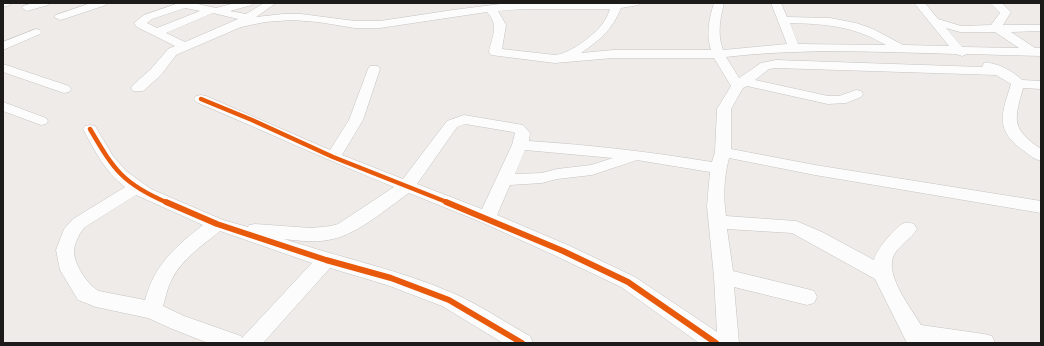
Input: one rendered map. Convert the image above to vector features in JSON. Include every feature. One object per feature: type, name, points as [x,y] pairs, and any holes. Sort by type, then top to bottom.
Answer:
[{"type":"street","points":[[27,8],[44,3]]},
{"type":"street","points":[[60,17],[102,3]]},
{"type":"street","points":[[156,33],[214,10],[248,3]]},
{"type":"street","points":[[138,88],[156,72],[169,55],[184,46],[243,21],[270,3]]},
{"type":"street","points":[[184,46],[156,33],[140,23],[143,20],[184,5],[214,10],[243,21],[287,16],[311,18],[348,25],[392,25],[446,14],[490,9],[541,5],[634,3]]},
{"type":"street","points":[[719,3],[713,28],[715,44],[726,70],[741,84],[828,100],[841,100],[856,94]]},
{"type":"street","points":[[776,3],[794,48]]},
{"type":"street","points":[[919,3],[957,50],[1014,79],[1018,84],[1038,86]]},
{"type":"street","points":[[995,3],[1006,12],[996,25],[997,28]]},
{"type":"street","points":[[566,58],[598,37],[610,22],[615,4]]},
{"type":"street","points":[[490,9],[498,17],[500,23],[500,34],[494,52],[555,59],[613,54],[719,54],[794,48],[899,48],[1037,52]]},
{"type":"street","points":[[783,20],[834,21],[847,23],[872,32],[899,48]]},
{"type":"street","points":[[934,21],[960,29],[1041,28]]},
{"type":"street","points":[[997,28],[1037,52]]},
{"type":"street","points":[[3,46],[36,32]]},
{"type":"street","points":[[728,343],[724,277],[716,206],[718,168],[723,152],[724,109],[741,84],[765,66],[776,64],[998,71]]},
{"type":"street","points":[[3,68],[64,89]]},
{"type":"street","points":[[333,157],[356,120],[374,69]]},
{"type":"street","points":[[1018,84],[1012,103],[1010,126],[1019,138],[1041,156]]},
{"type":"street","points":[[201,99],[252,120],[333,157],[487,218],[563,251],[628,282],[716,343]]},
{"type":"street","points":[[3,106],[40,121]]},
{"type":"street","points":[[152,310],[159,285],[167,269],[181,254],[223,226],[311,235],[332,233],[344,229],[406,187],[452,124],[457,120],[464,119],[518,128],[522,131],[523,135],[520,145],[487,218]]},
{"type":"street","points":[[90,129],[107,159],[120,175],[145,193],[223,226],[326,260],[391,278],[449,300],[522,343]]},
{"type":"street","points":[[520,145],[636,155],[718,168]]},
{"type":"street","points":[[723,152],[815,170],[1041,207]]},
{"type":"street","points":[[504,180],[542,178],[557,174],[592,170],[636,155]]},
{"type":"street","points":[[137,187],[76,225],[67,241],[65,250],[70,270],[85,294],[96,300],[152,310],[177,322],[233,343]]},
{"type":"street","points":[[717,222],[796,227],[883,274]]},
{"type":"street","points":[[908,228],[884,256],[883,274],[886,284],[917,338],[984,343]]},
{"type":"street","points":[[250,343],[326,260]]},
{"type":"street","points":[[724,277],[807,297]]},
{"type":"cycle path","points":[[201,99],[252,120],[333,157],[487,218],[563,251],[628,282],[716,343]]},
{"type":"cycle path","points":[[90,129],[107,159],[120,175],[145,193],[217,224],[326,260],[391,278],[449,300],[522,343]]}]
